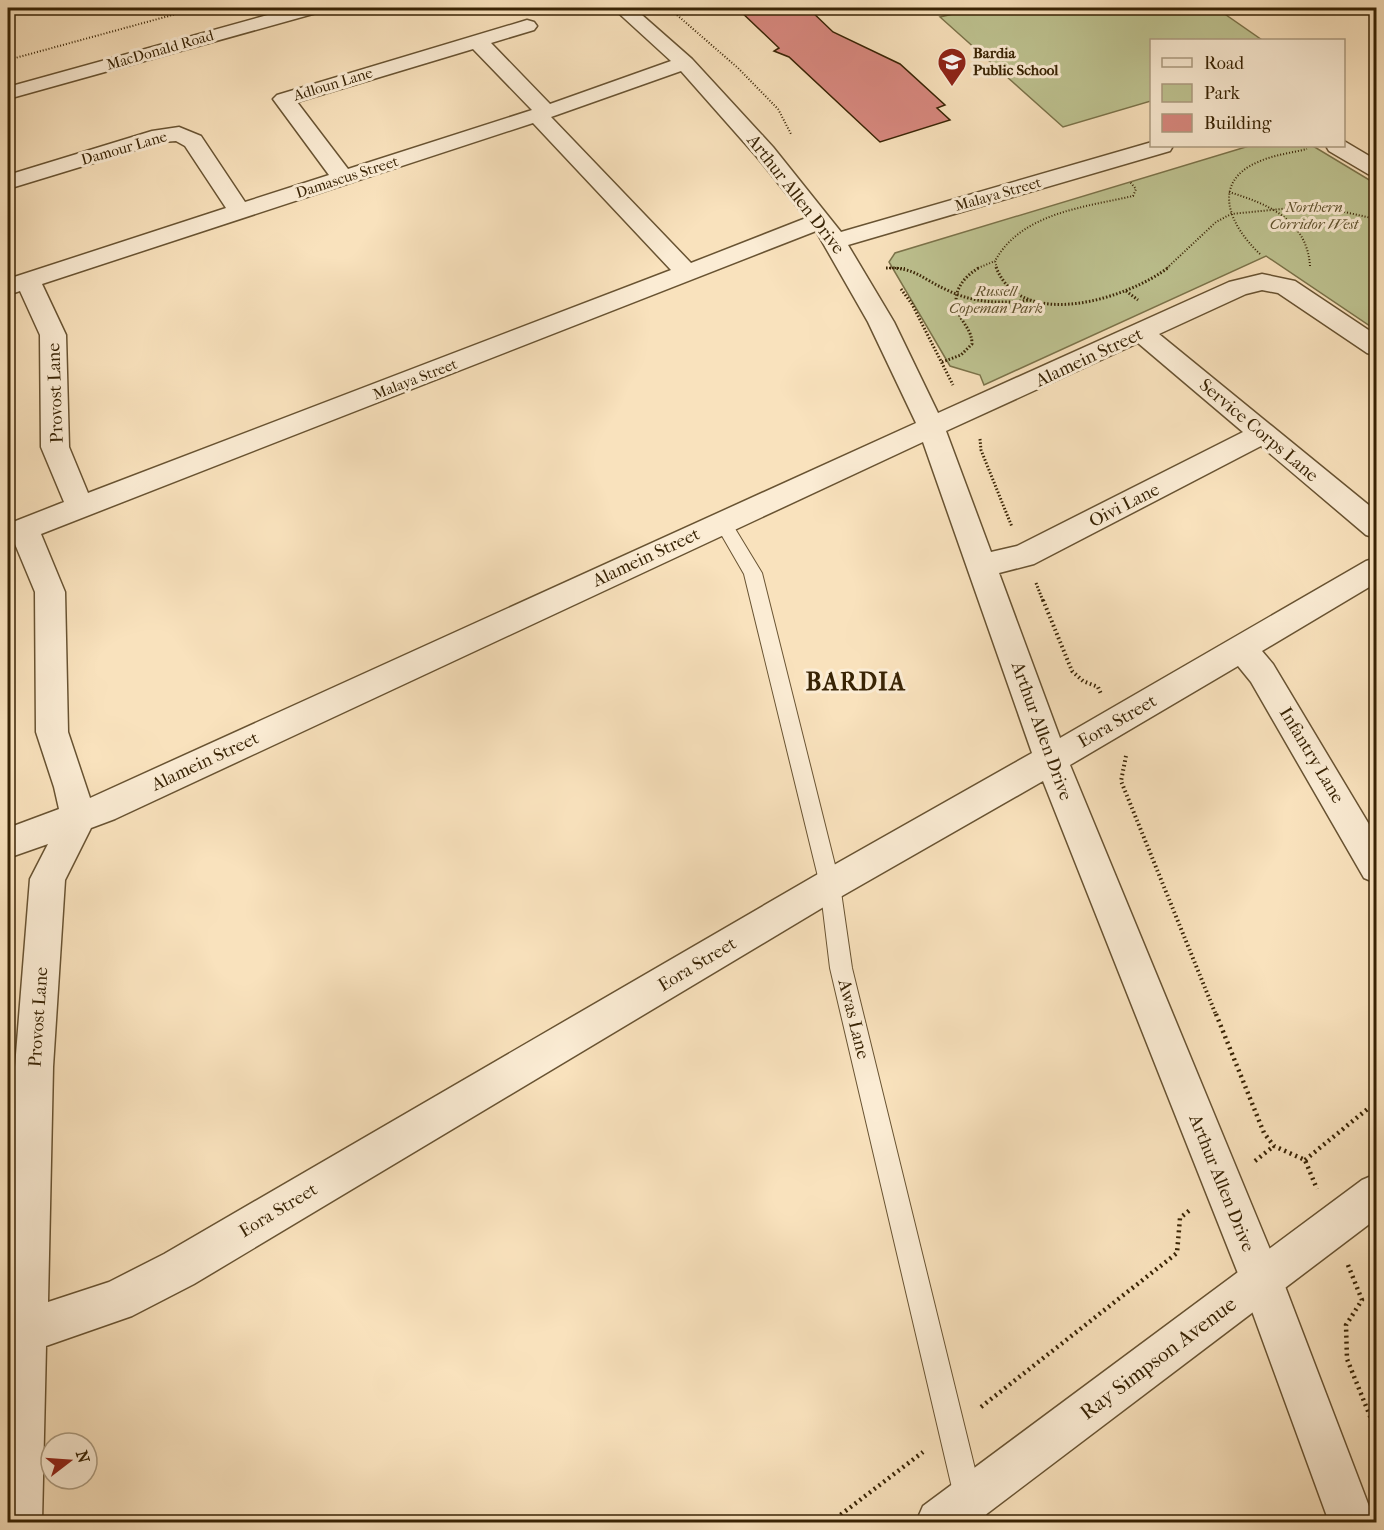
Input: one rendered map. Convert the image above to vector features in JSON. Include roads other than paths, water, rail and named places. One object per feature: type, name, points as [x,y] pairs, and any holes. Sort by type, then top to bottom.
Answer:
[{"type":"street","name":"MacDonald Road","points":[[153,32],[243,8]]},
{"type":"street","name":"MacDonald Road","points":[[8,93],[313,8]]},
{"type":"street","name":"Arthur Allen Drive","points":[[623,8],[685,63],[749,132],[828,231],[881,322],[931,427],[1051,759],[1262,1281],[1352,1522]]},
{"type":"street","name":"Adloun Lane","points":[[344,178],[284,99],[526,26]]},
{"type":"street","points":[[477,41],[688,274]]},
{"type":"street","name":"Damascus Street","points":[[18,284],[542,114],[685,63]]},
{"type":"street","name":"Damour Lane","points":[[8,183],[160,136],[179,134],[193,141],[240,212]]},
{"type":"street","name":"Malaya Street","points":[[16,532],[688,274],[828,231],[1107,162],[1159,147]]},
{"type":"street","points":[[1330,147],[1370,159]]},
{"type":"street","name":"Alamein Street","points":[[8,843],[78,819],[722,522],[1238,288],[1262,282],[1291,289],[1377,347]]},
{"type":"street","name":"Provost Lane","points":[[18,284],[53,335],[55,447],[81,507]]},
{"type":"street","name":"Service Corps Lane","points":[[1142,333],[1377,527]]},
{"type":"street","name":"Oivi Lane","points":[[982,566],[1024,556],[1262,434]]},
{"type":"street","points":[[16,532],[50,592],[52,732],[71,787],[78,819]]},
{"type":"street","name":"Eora Street","points":[[16,1334],[117,1301],[179,1269],[830,885],[1377,569]]},
{"type":"street","name":"Infantry Lane","points":[[1240,648],[1262,673],[1364,818],[1377,867]]},
{"type":"street","name":"Provost Lane","points":[[19,1522],[16,1334],[48,879],[78,819]]},
{"type":"street","name":"Ray Simpson Avenue","points":[[961,1514],[1377,1194]]},
{"type":"lane","name":"Awas Lane","points":[[722,522],[753,573],[830,885],[842,968],[953,1428],[961,1514]]},
{"type":"place","name":"Bardia Public School","points":[[952,88]]},
{"type":"district","name":"BARDIA","points":[[856,682]]},
{"type":"park label","name":"Northern Corridor West","points":[[1314,216]]},
{"type":"park label","name":"Russell Copeman Park","points":[[996,300]]}]
